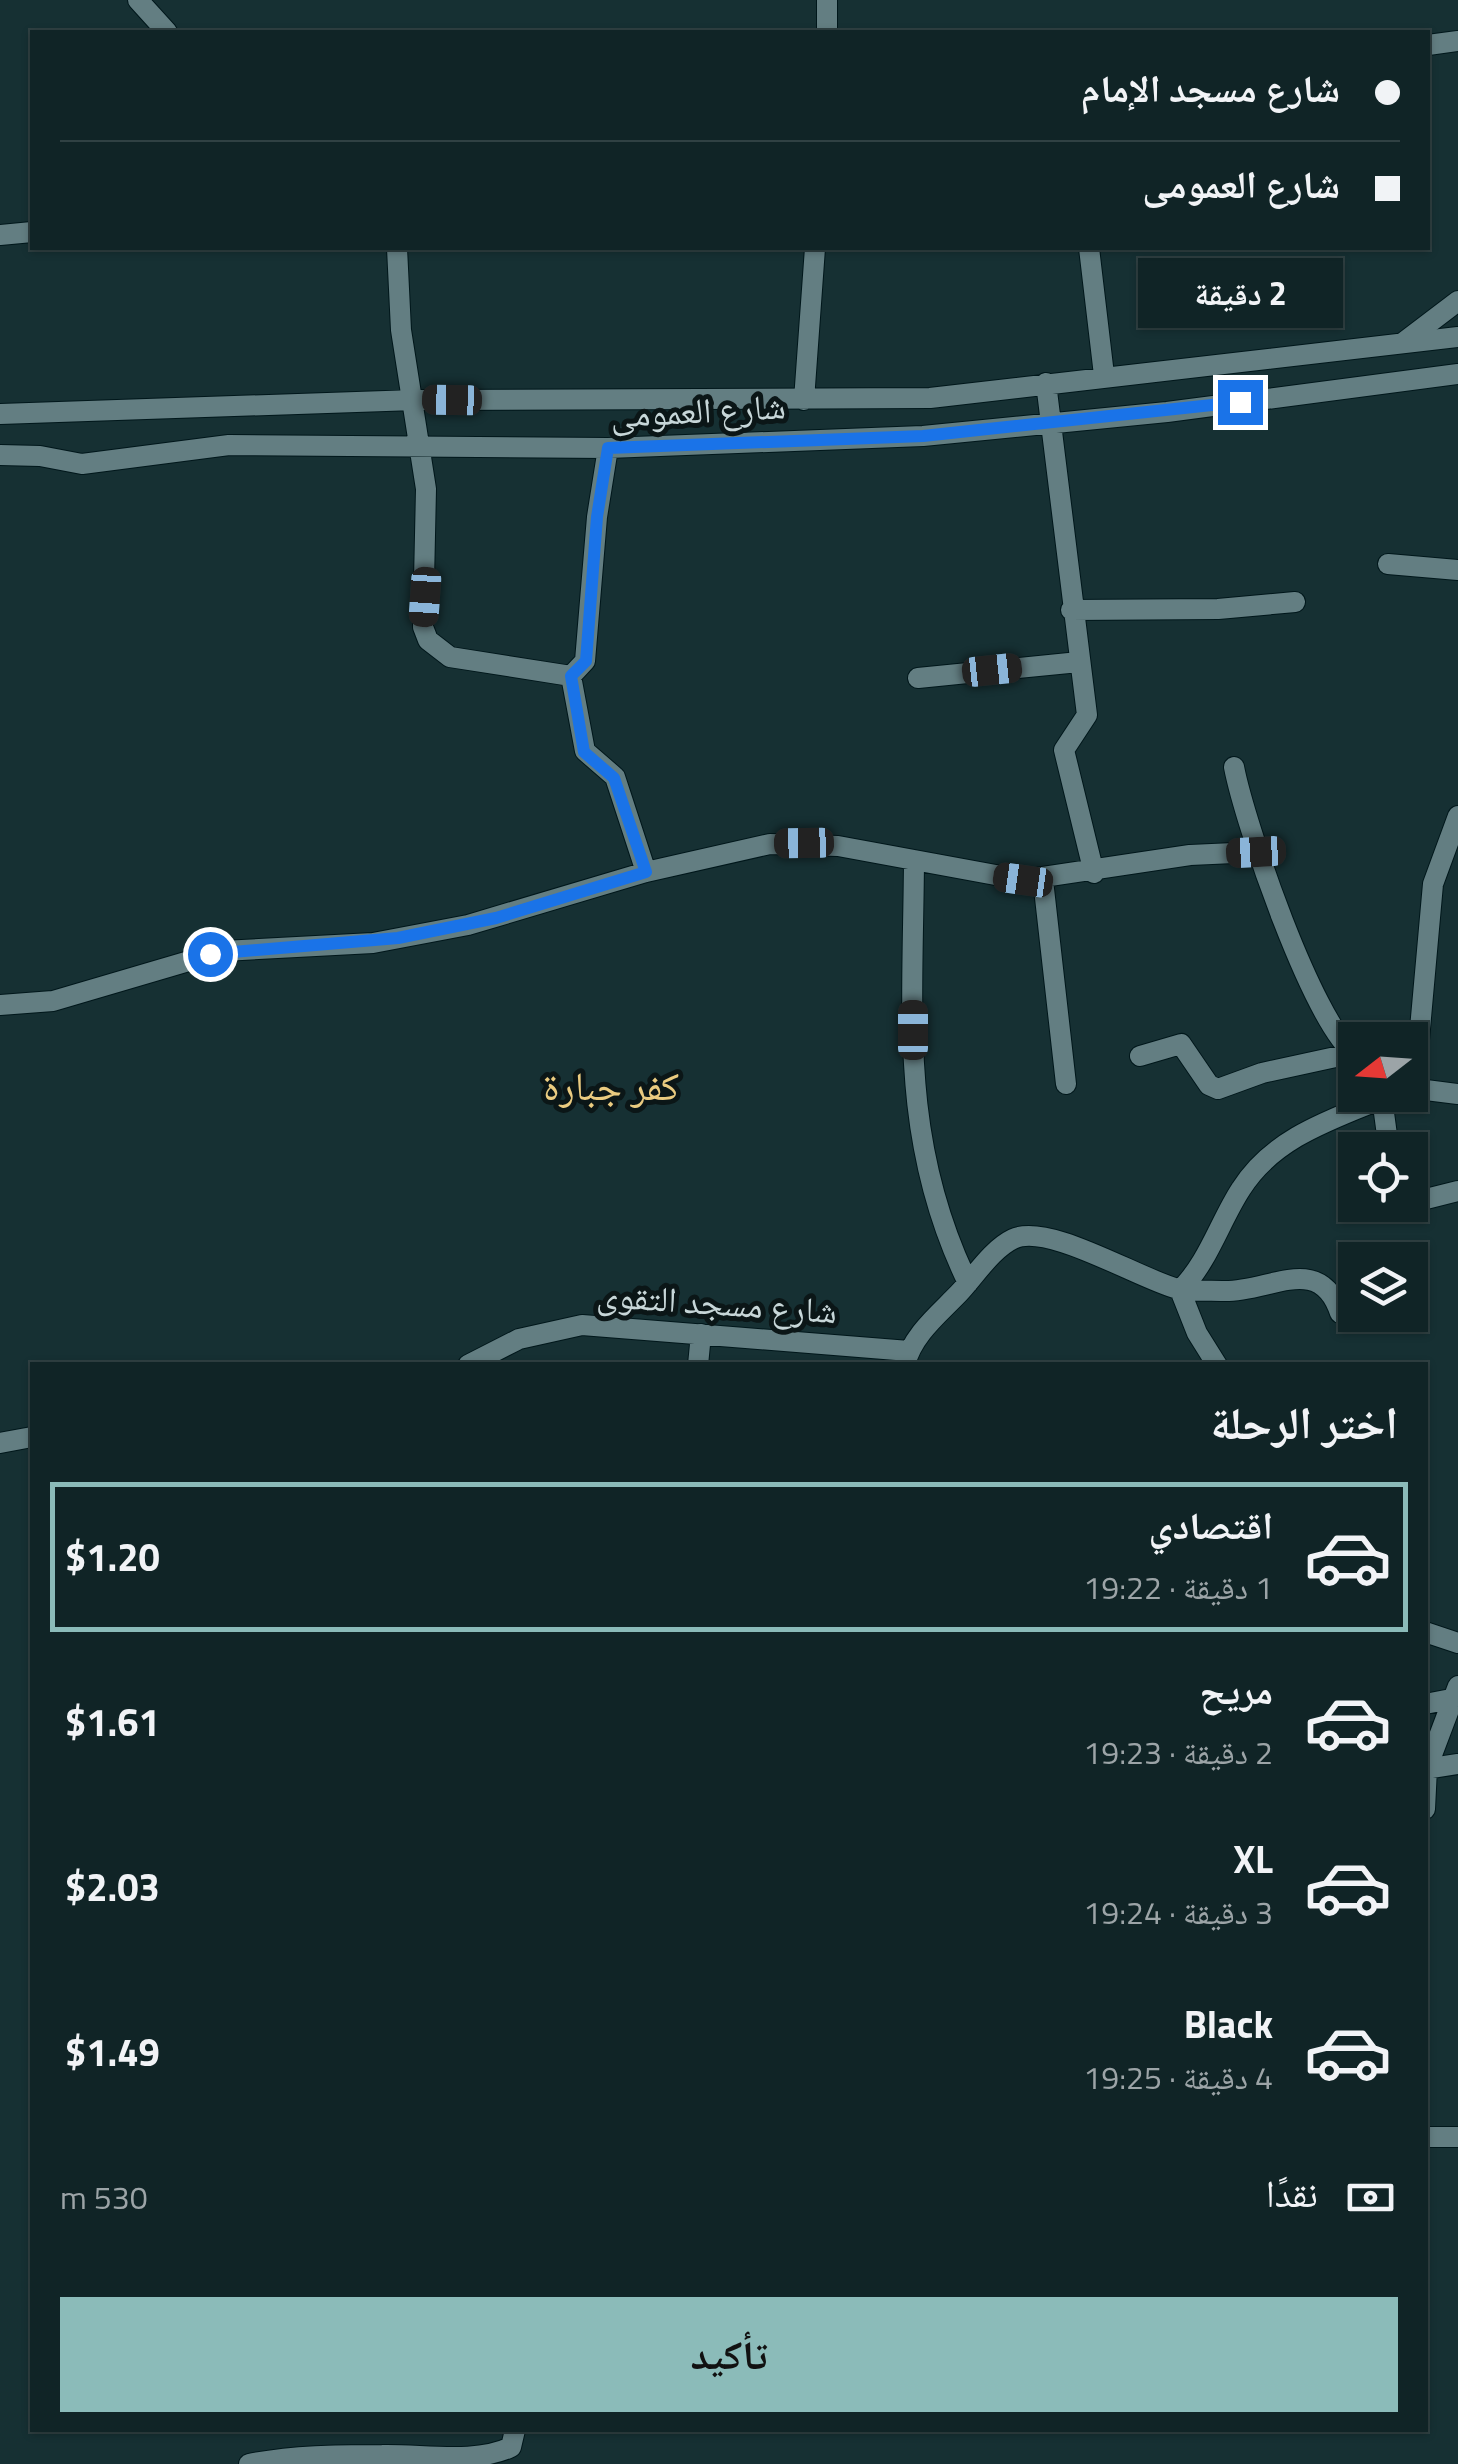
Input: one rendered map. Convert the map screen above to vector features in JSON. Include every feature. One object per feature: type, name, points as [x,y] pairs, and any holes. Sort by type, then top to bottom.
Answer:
[{"type":"street","points":[[138,0],[165,30]]},
{"type":"street","points":[[827,0],[827,30]]},
{"type":"street","points":[[1430,45],[1458,40]]},
{"type":"street","points":[[0,235],[30,232]]},
{"type":"street","points":[[398,250],[401,330],[422,442],[427,521],[423,627],[428,640],[450,657],[571,676]]},
{"type":"street","points":[[804,400],[816,250]]},
{"type":"street","points":[[1089,250],[1104,375]]},
{"type":"street","points":[[1404,343],[1458,301]]},
{"type":"street","points":[[0,414],[415,403],[930,398],[1458,337]]},
{"type":"street","name":"شارع العمومى","points":[[0,455],[40,456],[82,464],[229,444],[422,442],[608,448],[923,436],[1458,374]]},
{"type":"street","points":[[1046,382],[1086,720],[1068,738],[1064,750],[1094,873]]},
{"type":"street","points":[[571,676],[586,661],[597,517],[608,448]]},
{"type":"street","points":[[1388,564],[1458,570]]},
{"type":"street","points":[[1071,610],[1218,610],[1294,602]]},
{"type":"street","points":[[918,678],[1079,662]]},
{"type":"street","points":[[571,676],[584,752],[614,778],[646,872]]},
{"type":"street","points":[[1234,768],[1256,852],[1338,1032]]},
{"type":"street","points":[[1421,1022],[1433,884],[1458,816]]},
{"type":"street","points":[[0,1005],[53,1001],[224,950],[372,943],[468,925],[646,872],[770,844],[838,846],[1000,878],[1043,880],[1190,855],[1256,852]]},
{"type":"street","points":[[914,860],[915,1108],[932,1197],[968,1283]]},
{"type":"street","points":[[1043,880],[1066,1084]]},
{"type":"street","points":[[1140,1056],[1181,1044],[1218,1090],[1262,1072],[1338,1057]]},
{"type":"street","points":[[1428,1090],[1458,1094]]},
{"type":"street","points":[[1180,1290],[1194,1274],[1241,1189],[1265,1159],[1310,1129],[1350,1112]]},
{"type":"street","points":[[1428,1199],[1458,1191]]},
{"type":"street","points":[[907,1358],[968,1283],[1012,1240],[1036,1235],[1180,1290],[1254,1290],[1302,1277],[1320,1282],[1334,1295],[1338,1307]]},
{"type":"street","points":[[1180,1290],[1196,1333],[1215,1362]]},
{"type":"street","name":"شارع مسجد التقوى","points":[[474,1362],[520,1340],[572,1326],[701,1334],[907,1358]]},
{"type":"street","points":[[698,1362],[701,1334]]},
{"type":"street","points":[[0,1443],[30,1437]]},
{"type":"street","points":[[1428,1633],[1458,1644]]},
{"type":"street","points":[[1428,1703],[1454,1693]]},
{"type":"street","points":[[1428,1763],[1454,1693]]},
{"type":"street","points":[[1428,1768],[1458,1764]]},
{"type":"street","points":[[1428,2137],[1458,2136]]},
{"type":"street","points":[[249,2464],[282,2457],[387,2454],[490,2460],[511,2447],[515,2432]]},
{"type":"district","name":"كفر جبارة","points":[[611,1086]]},
{"type":"route","points":[[210,954],[236,949],[372,943],[496,918],[646,872],[612,773],[584,752],[571,676],[586,661],[597,517],[608,448],[923,436],[1240,402]]}]
